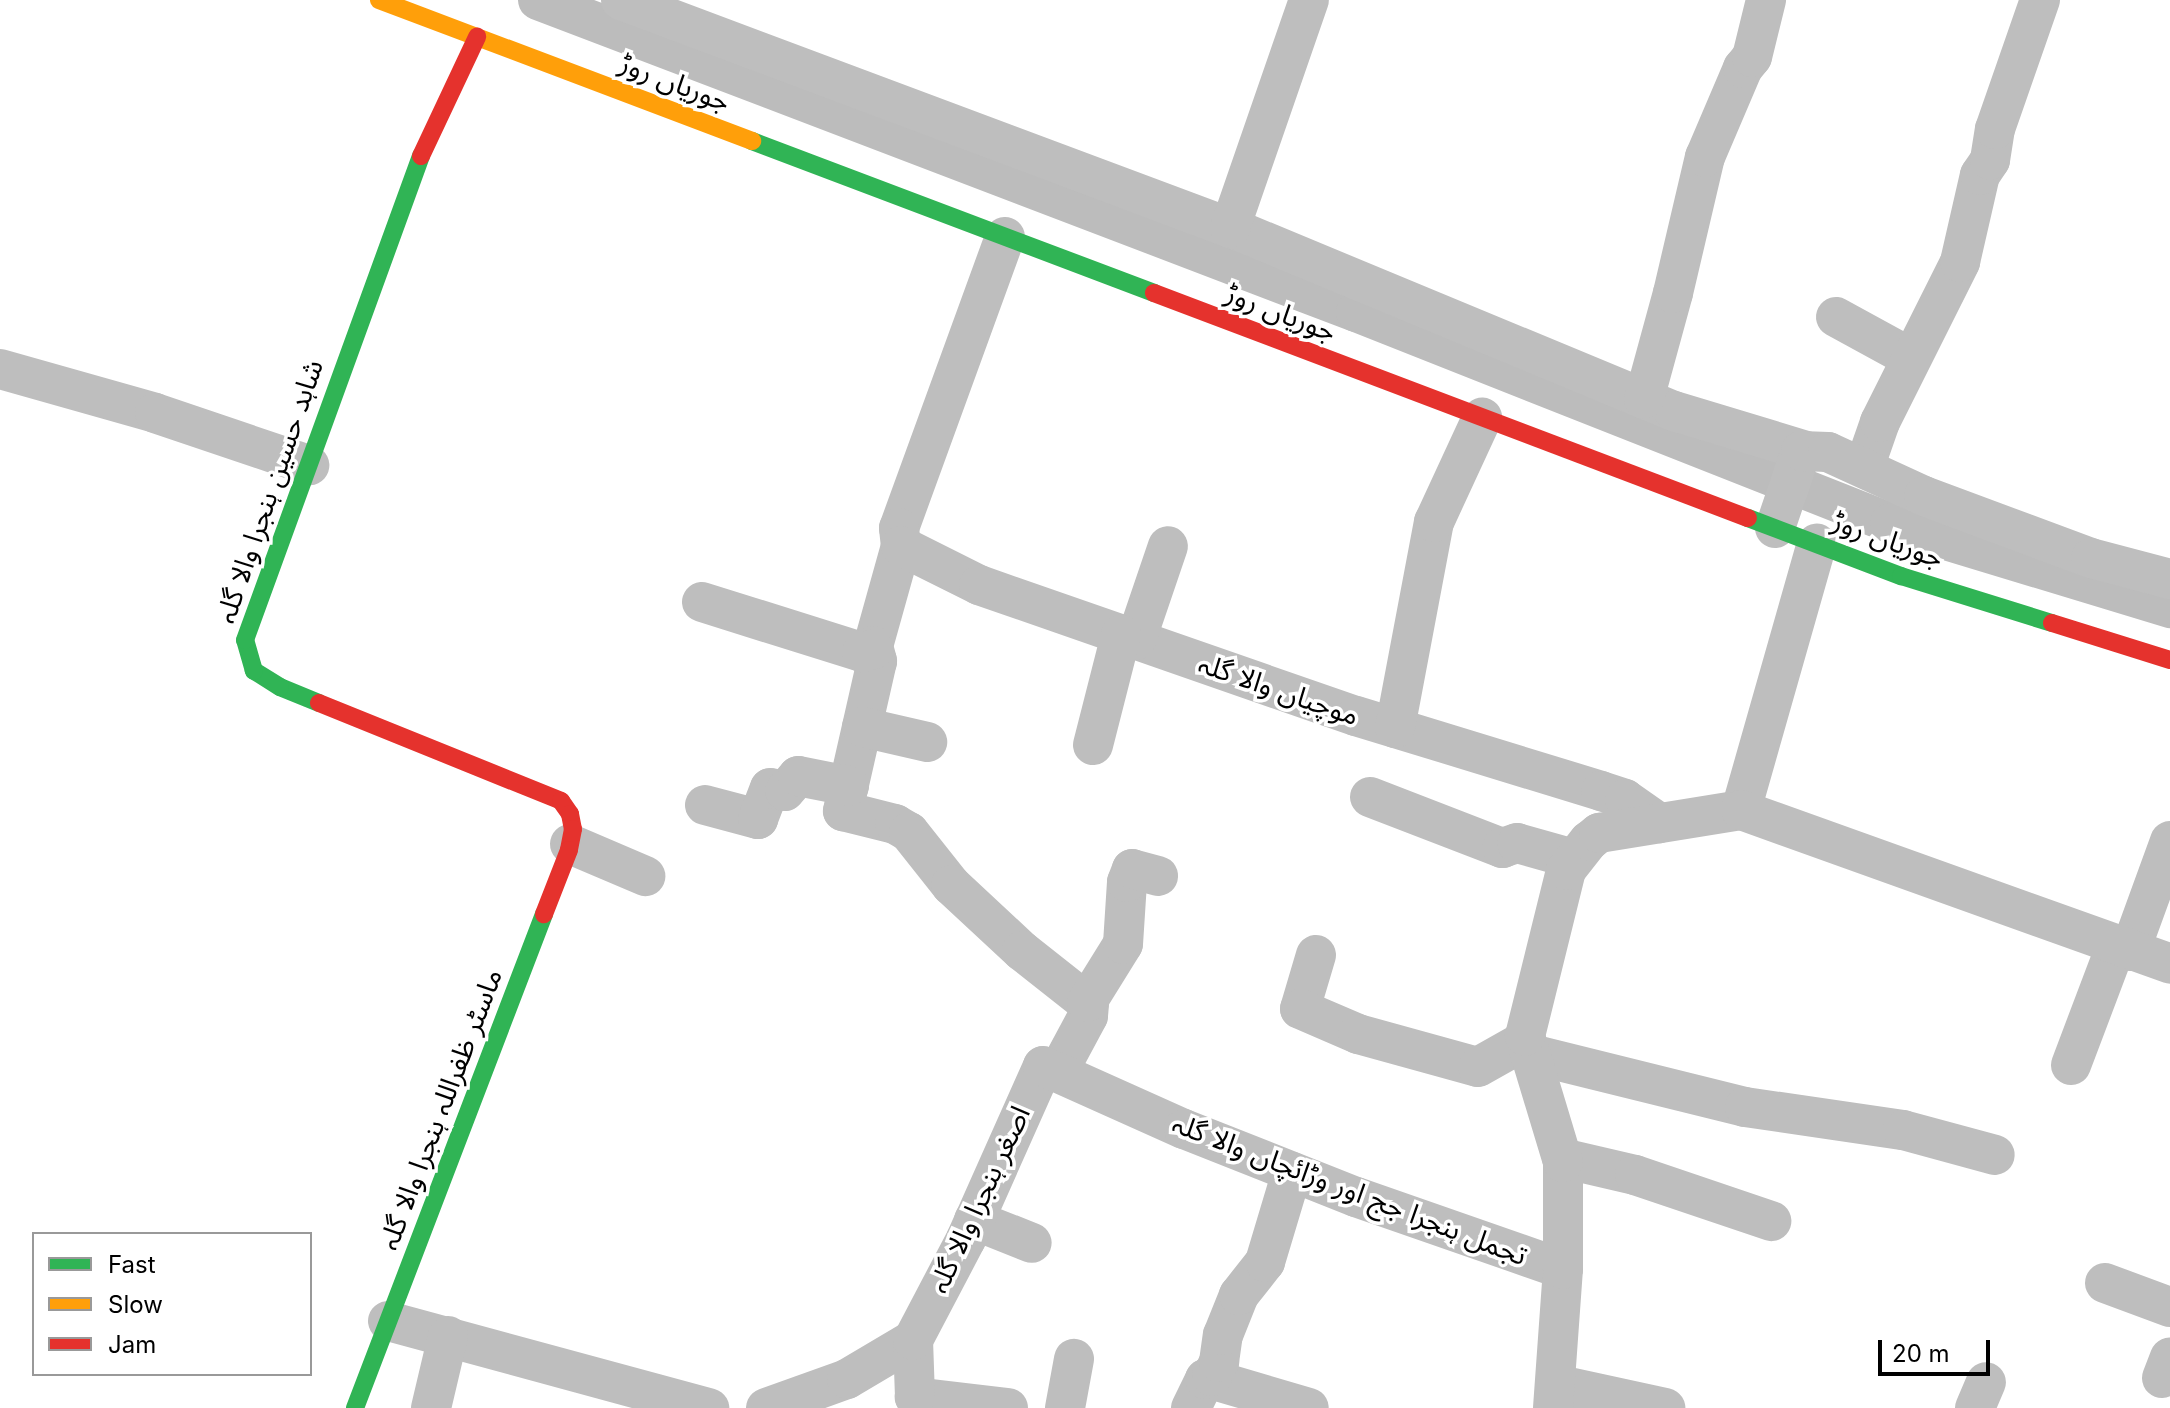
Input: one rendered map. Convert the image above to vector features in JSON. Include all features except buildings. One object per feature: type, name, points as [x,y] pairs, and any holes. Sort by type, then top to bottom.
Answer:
[{"type":"street","name":"جوریاں روڑ","points":[[379,0],[1482,418],[1778,519],[1817,544],[1901,576],[2170,660]]},
{"type":"street","points":[[621,0],[1230,228],[1802,461],[1828,452],[1924,496],[2091,558],[2170,579]]},
{"type":"street","points":[[1230,228],[1309,0]]},
{"type":"street","points":[[1644,399],[1705,157],[1743,68],[1752,57],[1766,0]]},
{"type":"street","points":[[1864,468],[1880,422],[1960,262],[1980,175],[1990,160],[2000,114],[2040,0]]},
{"type":"street","name":"شاہد حسین ہنجرا والا گلہ","points":[[477,37],[410,181],[245,640],[254,671],[296,695],[561,801],[570,814],[572,837]]},
{"type":"street","points":[[1005,237],[899,528],[901,546],[874,649],[877,661],[843,811],[895,824],[909,832],[951,885],[1022,951],[1087,1002]]},
{"type":"street","points":[[1836,317],[1911,358]]},
{"type":"street","points":[[0,369],[155,413],[309,465]]},
{"type":"street","points":[[1395,728],[1434,522],[1482,418]]},
{"type":"street","points":[[1778,519],[1802,461]]},
{"type":"street","points":[[1741,810],[1817,544]]},
{"type":"street","name":"موچیاں والا گلہ","points":[[901,546],[979,585],[1395,728],[1625,799],[1659,823]]},
{"type":"street","points":[[1093,745],[1129,637],[1168,546]]},
{"type":"street","points":[[702,602],[862,652],[874,649]]},
{"type":"street","points":[[862,727],[927,742]]},
{"type":"street","points":[[705,805],[758,819],[770,788],[785,791],[798,776],[820,777],[849,786]]},
{"type":"street","points":[[1582,850],[1601,791]]},
{"type":"street","points":[[1370,797],[1502,848],[1517,843],[1582,850]]},
{"type":"street","points":[[1665,1408],[1554,1396],[1563,1269],[1562,1158],[1528,1047],[1554,912],[1566,870],[1599,833],[1741,810],[2170,964]]},
{"type":"street","points":[[572,837],[645,876]]},
{"type":"street","name":"ماسٹر ظفراللہ ہنجرا والا گلہ","points":[[355,1408],[572,837]]},
{"type":"street","points":[[2071,1065],[2170,841]]},
{"type":"street","name":"اصغر ہنجرا والا گلہ","points":[[913,1340],[974,1220],[1036,1075],[1043,1066],[1055,1068],[1088,1016],[1087,1002],[1123,944],[1127,882],[1132,869],[1158,876]]},
{"type":"street","points":[[1316,955],[1300,1009],[1358,1034],[1478,1067],[1528,1047],[1745,1107],[1903,1130],[1995,1155]]},
{"type":"street","name":"تجمل ہنجرا جج اور وڑائچاں والا گلہ","points":[[1055,1068],[1184,1129],[1292,1172],[1563,1269]]},
{"type":"street","points":[[1562,1158],[1635,1175],[1771,1221]]},
{"type":"street","points":[[1292,1172],[1265,1262],[1239,1295],[1223,1335],[1219,1362],[1199,1393],[1309,1408]]},
{"type":"street","points":[[974,1220],[1032,1243]]},
{"type":"street","points":[[2105,1283],[2170,1307]]},
{"type":"street","points":[[388,1321],[707,1408]]},
{"type":"street","points":[[431,1408],[448,1336]]},
{"type":"street","points":[[766,1408],[847,1379],[913,1340],[915,1397],[938,1404],[1008,1408]]},
{"type":"street","points":[[1065,1408],[1074,1359]]},
{"type":"waterway","points":[[538,0],[1356,312],[1890,523],[2170,608]]},
{"type":"traffic: fast","points":[[752,141],[1154,293]]},
{"type":"traffic: fast","points":[[319,703],[280,687],[254,671],[245,640],[421,156]]},
{"type":"traffic: fast","points":[[1748,518],[1901,576],[2052,623]]},
{"type":"traffic: fast","points":[[355,1408],[544,914]]},
{"type":"traffic: slow","points":[[379,0],[752,141]]},
{"type":"traffic: jam","points":[[421,156],[477,37]]},
{"type":"traffic: jam","points":[[1154,293],[1748,518]]},
{"type":"traffic: jam","points":[[2052,623],[2170,660]]},
{"type":"traffic: jam","points":[[319,703],[561,801],[570,814],[573,829],[569,850],[544,914]]}]
